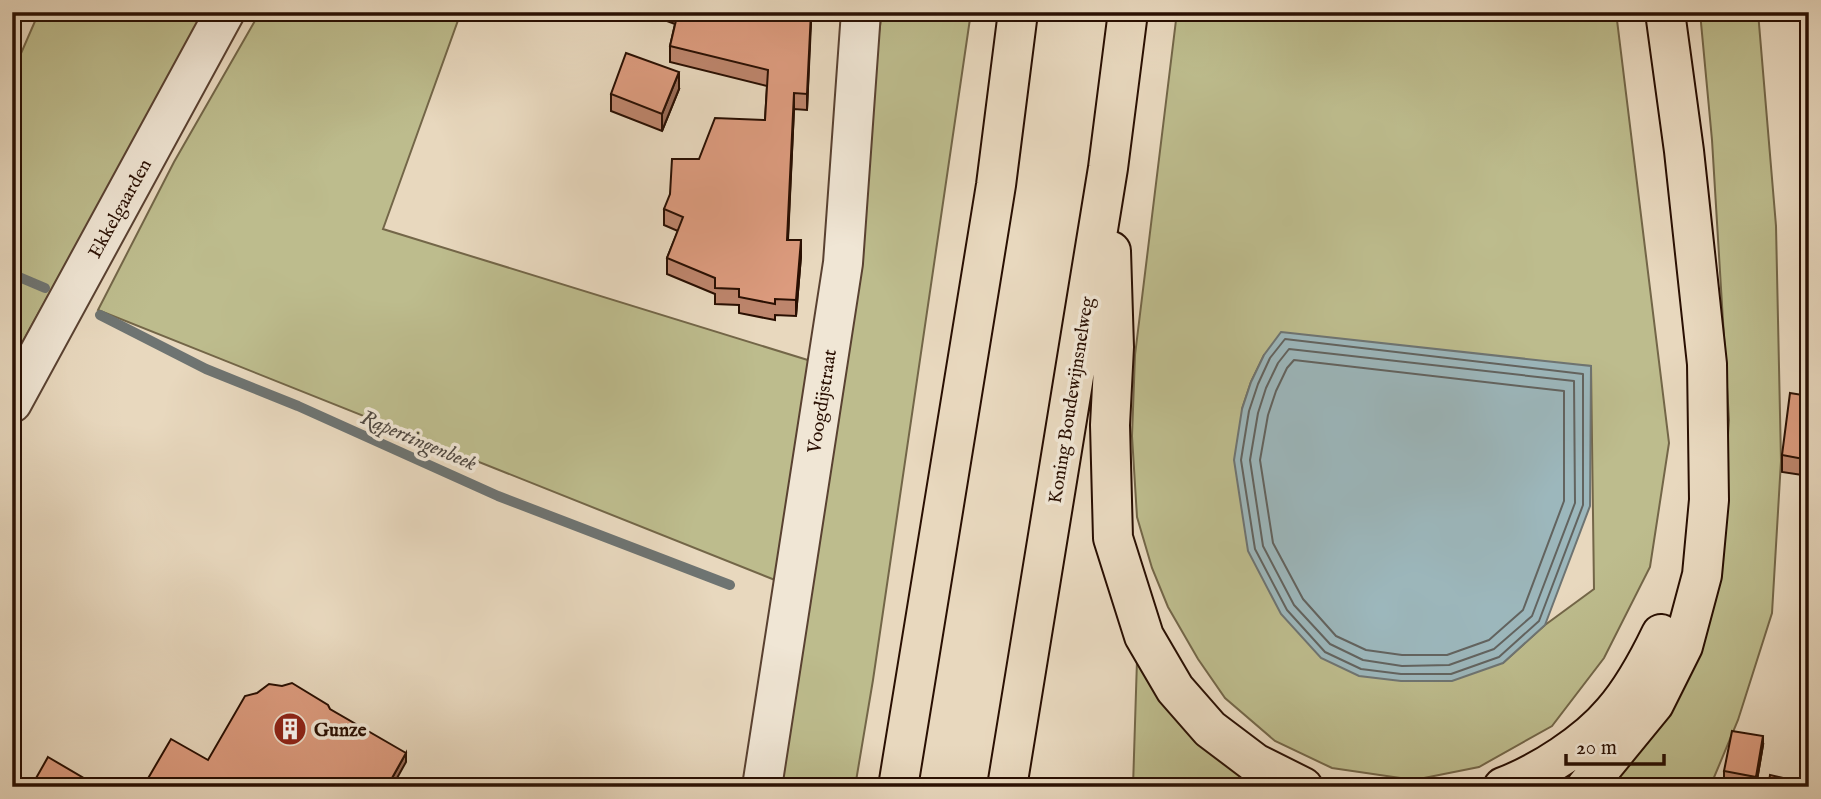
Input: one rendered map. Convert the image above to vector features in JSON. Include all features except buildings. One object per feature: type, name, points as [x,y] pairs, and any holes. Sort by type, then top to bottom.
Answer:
[{"type":"highway","points":[[898,787],[996,185],[1018,12]]},
{"type":"highway","name":"Koning Boudewijnsnelweg","points":[[1007,787],[1108,169],[1128,12]]},
{"type":"highway","points":[[1586,787],[1654,704],[1684,646],[1702,575],[1709,500],[1707,364],[1684,151],[1665,12]]},
{"type":"highway","points":[[1108,169],[1114,347],[1110,425],[1113,538],[1129,592],[1150,647],[1175,689],[1210,729],[1255,763],[1303,787]]},
{"type":"highway","points":[[1503,787],[1524,779],[1567,753],[1613,713],[1639,677],[1660,637],[1676,597],[1709,500]]},
{"type":"street","name":"Ekkelgaarden","points":[[12,403],[225,12]]},
{"type":"street","name":"Voogdijstraat","points":[[761,787],[843,263],[861,12]]},
{"type":"shaded area","points":[[39,12],[205,12],[12,361],[12,74]]},
{"type":"shaded area","points":[[260,12],[461,12],[383,229],[811,361],[780,582],[98,310],[174,162]]},
{"type":"shaded area","points":[[882,12],[971,12],[855,787],[770,787]]},
{"type":"shaded area","points":[[1177,12],[1616,12],[1669,443],[1650,567],[1604,658],[1552,726],[1479,767],[1414,780],[1332,768],[1275,741],[1225,698],[1198,659],[1168,607],[1152,568],[1137,517],[1132,436],[1135,355]],"holes":[[[1264,355],[1591,366],[1594,589],[1545,625],[1503,663],[1242,409]]]},
{"type":"shaded area","points":[[1700,12],[1758,12],[1776,226],[1781,461],[1772,613],[1738,720],[1710,787],[1606,787],[1720,556],[1729,420],[1712,140]]},
{"type":"shaded area","points":[[1137,660],[1223,763],[1259,787],[1133,787]]},
{"type":"water","points":[[1281,332],[1591,366],[1590,506],[1545,625],[1503,663],[1452,681],[1401,681],[1359,676],[1321,658],[1281,614],[1248,551],[1234,460],[1242,409],[1251,382],[1264,355]]},
{"type":"waterway","name":"Rapertingenbeek","points":[[12,274],[45,288]]},
{"type":"waterway","name":"Rapertingenbeek","points":[[100,315],[206,369],[298,406],[498,496],[730,585]]},
{"type":"place","name":"Gunze","points":[[290,729]]}]
